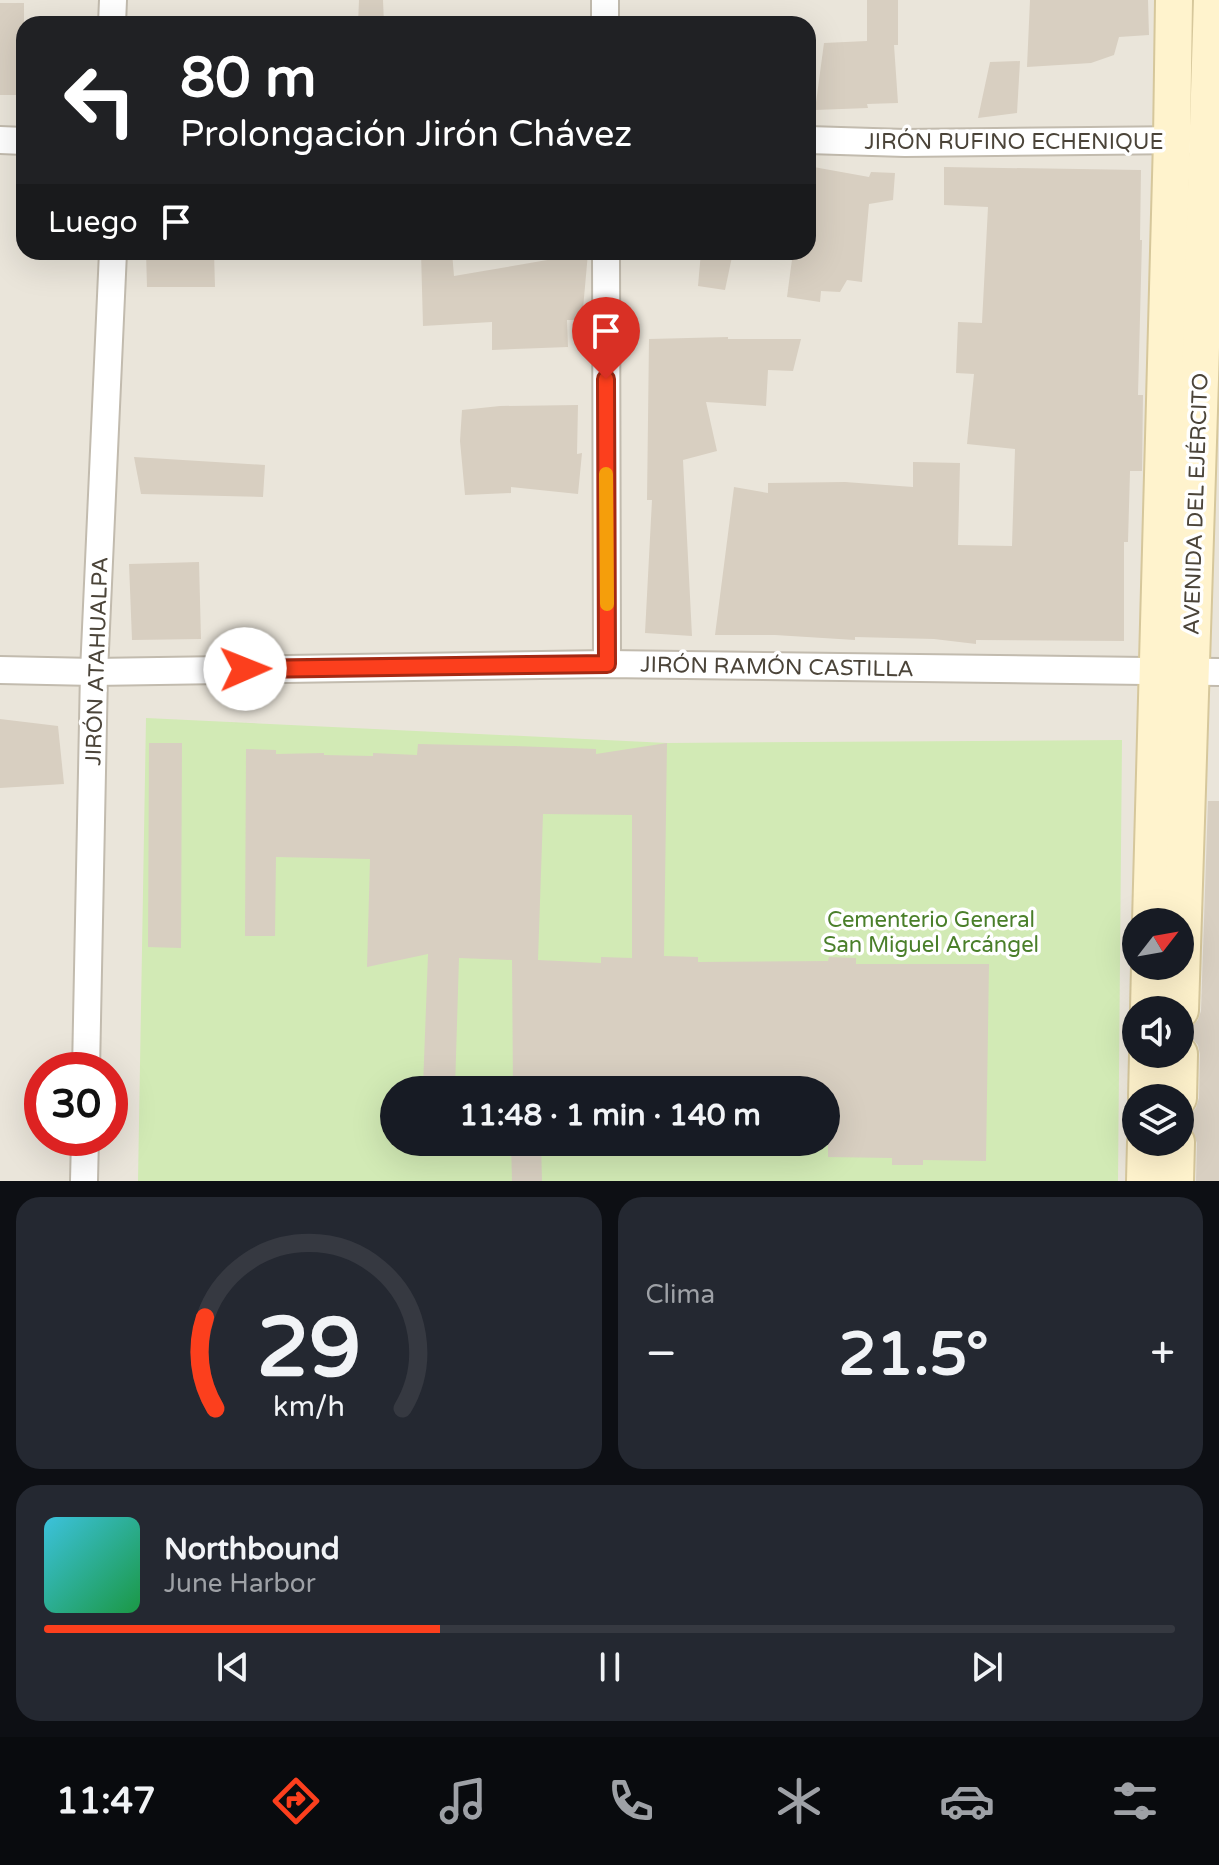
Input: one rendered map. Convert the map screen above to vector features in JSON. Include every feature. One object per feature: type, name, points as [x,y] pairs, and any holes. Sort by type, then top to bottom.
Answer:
[{"type":"main road","name":"AVENIDA DEL EJÉRCITO","points":[[1174,0],[1199,141]]},
{"type":"main road","name":"AVENIDA DEL EJÉRCITO","points":[[1188,672],[1199,141],[1212,0]]},
{"type":"main road","points":[[1153,908],[1188,672]]},
{"type":"main road","points":[[1180,996],[1188,672]]},
{"type":"main road","points":[[1145,1181],[1146,1156]]},
{"type":"main road","points":[[1175,1181],[1176,1156]]},
{"type":"street","name":"JIRÓN RUFINO ECHENIQUE","points":[[816,140],[905,143],[1199,141]]},
{"type":"street","name":"JIRÓN ATAHUALPA","points":[[86,1052],[94,672],[113,260]]},
{"type":"street","points":[[606,260],[607,664]]},
{"type":"street","name":"JIRÓN RAMÓN CASTILLA","points":[[0,670],[94,672],[607,664],[1188,672]]},
{"type":"street","points":[[84,1181],[85,1156]]},
{"type":"shaded area","points":[[0,0],[1219,0],[1219,1181],[0,1181]]},
{"type":"green space","name":"Cementerio General San Miguel Arcángel","points":[[146,718],[667,743],[1122,740],[1118,1181],[138,1181]]},
{"type":"building","points":[[359,0],[383,0],[384,16],[358,16]]},
{"type":"building","points":[[867,0],[898,0],[898,45],[894,45],[898,103],[867,104],[868,108],[816,110],[824,43],[867,41]]},
{"type":"building","points":[[1030,0],[1148,0],[1149,35],[1119,37],[1114,55],[1091,63],[1027,67]]},
{"type":"building","points":[[0,3],[24,3],[24,16],[16,16],[16,95],[0,95]]},
{"type":"building","points":[[1020,61],[1017,113],[978,118],[990,62]]},
{"type":"building","points":[[816,167],[869,177],[871,172],[895,173],[893,200],[869,204],[862,282],[847,280],[840,292],[821,291],[820,302],[787,297],[792,260],[816,260]]},
{"type":"building","points":[[944,167],[1141,170],[1138,395],[1143,395],[1142,471],[1130,471],[1128,542],[1124,542],[1124,641],[976,640],[976,644],[934,639],[855,637],[855,640],[715,635],[734,487],[768,493],[768,483],[845,482],[913,487],[913,462],[960,463],[958,545],[1012,546],[1015,449],[967,444],[974,374],[956,373],[958,322],[982,323],[988,207],[944,205]]},
{"type":"building","points":[[146,260],[214,260],[215,287],[147,287]]},
{"type":"building","points":[[421,260],[453,260],[454,276],[547,260],[587,260],[582,320],[567,320],[568,347],[492,350],[492,322],[423,326]]},
{"type":"building","points":[[700,260],[731,260],[725,290],[698,286]]},
{"type":"building","points":[[649,339],[801,339],[793,371],[768,370],[766,406],[706,402],[717,451],[683,460],[692,636],[645,633],[652,500],[647,500]]},
{"type":"building","points":[[578,405],[577,454],[582,453],[578,494],[511,487],[511,493],[465,495],[460,441],[462,410]]},
{"type":"building","points":[[134,457],[265,465],[263,497],[141,494]]},
{"type":"building","points":[[199,562],[201,639],[132,640],[129,564]]},
{"type":"building","points":[[0,719],[58,726],[64,784],[0,788]]},
{"type":"building","points":[[149,743],[182,743],[181,948],[148,947]]},
{"type":"building","points":[[667,743],[664,956],[698,957],[698,962],[828,961],[829,957],[856,958],[856,964],[989,964],[986,1161],[923,1160],[923,1165],[892,1165],[892,1158],[828,1157],[840,1156],[840,1076],[513,1076],[512,960],[459,958],[455,1076],[423,1076],[428,954],[367,967],[370,859],[276,857],[275,936],[245,936],[246,749],[276,750],[276,754],[373,756],[373,753],[417,755],[418,744],[596,749],[596,754]],"holes":[[[543,814],[632,815],[632,958],[601,957],[601,963],[538,960]]]},
{"type":"building","points":[[1208,801],[1219,801],[1219,1181],[1196,1181],[1194,1110],[1199,1098],[1200,1054],[1194,1040],[1194,1024],[1201,1011]]},
{"type":"building","points":[[511,1156],[541,1156],[542,1181],[512,1181]]},
{"type":"slow traffic","points":[[606,474],[607,604]]},
{"type":"route","points":[[245,669],[607,664],[606,379]]}]
